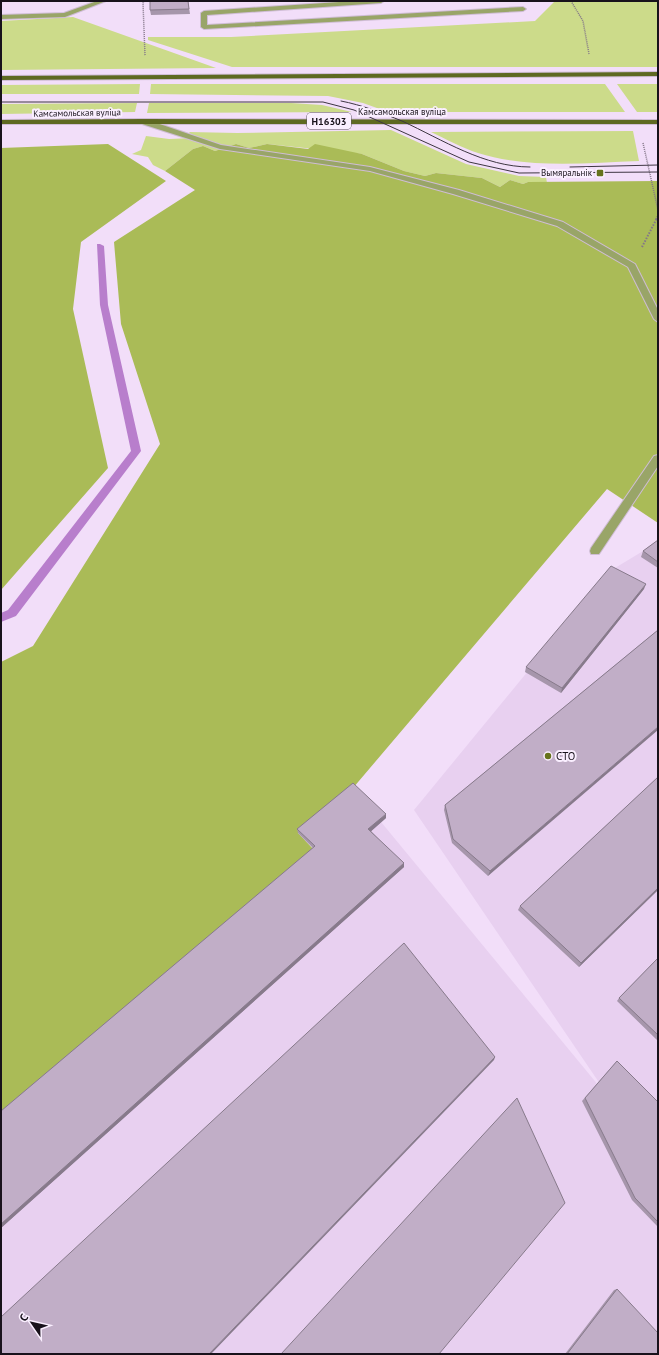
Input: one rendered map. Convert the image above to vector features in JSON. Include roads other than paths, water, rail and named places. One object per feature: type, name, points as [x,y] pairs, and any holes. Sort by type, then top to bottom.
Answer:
[{"type":"main road","points":[[1,78],[658,74]]},
{"type":"main road","name":"Камсамольская вуліца","points":[[1,122],[658,122]]},
{"type":"lane","points":[[1,17],[65,15],[101,1]]},
{"type":"lane","points":[[381,1],[204,11],[204,27],[523,9],[518,1]]},
{"type":"lane","points":[[142,121],[220,147],[370,169],[456,192],[560,224],[632,266],[658,319]]},
{"type":"lane","points":[[595,551],[658,458]]},
{"type":"waterway","points":[[1,618],[12,613],[136,451],[104,305],[100,246]]},
{"type":"tram line","points":[[341,101],[364,107],[402,121],[448,144],[480,157],[513,166],[530,167]]},
{"type":"tram line","points":[[1,102],[323,102],[354,110],[469,162],[519,173],[658,172]]},
{"type":"tram line","points":[[570,167],[658,165]]},
{"type":"place","name":"Вымяральнік","points":[[600,173]]},
{"type":"place","name":"СТО","points":[[548,756]]}]
